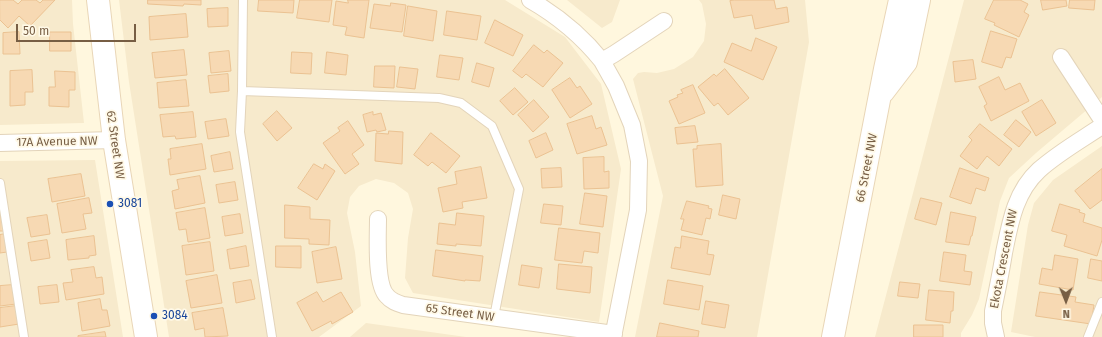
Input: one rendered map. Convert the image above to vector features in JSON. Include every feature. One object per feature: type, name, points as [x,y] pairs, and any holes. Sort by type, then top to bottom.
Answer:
[{"type":"main road","name":"62 Street NW","points":[[98,0],[114,140],[146,337]]},
{"type":"main road","name":"66 Street NW","points":[[833,337],[900,0]]},
{"type":"main road","points":[[881,94],[906,62],[919,0]]},
{"type":"street","name":"65 Street NW","points":[[378,219],[378,263],[382,288],[386,296],[393,301],[403,305],[494,317],[613,336],[638,210],[639,161],[637,144],[628,113],[616,86],[602,61],[588,44],[574,31],[550,11],[530,0]]},
{"type":"street","points":[[602,61],[664,21]]},
{"type":"street","points":[[1061,57],[1102,120]]},
{"type":"street","name":"Ekota Crescent NW","points":[[996,337],[993,323],[993,311],[1010,224],[1016,202],[1022,191],[1038,171],[1048,162],[1102,126]]},
{"type":"street","name":"17A Avenue NW","points":[[0,143],[114,140]]},
{"type":"lane","points":[[243,0],[240,132],[272,337]]},
{"type":"lane","points":[[242,91],[439,98],[461,103],[492,126],[520,189],[494,317]]},
{"type":"lane","points":[[0,183],[24,337]]},
{"type":"lane","points":[[1088,337],[1102,302]]},
{"type":"shaded area","points":[[0,0],[72,0],[73,24],[84,123],[0,125]]},
{"type":"shaded area","points":[[119,0],[505,0],[565,37],[601,84],[621,169],[599,322],[413,293],[405,278],[408,238],[413,209],[408,193],[394,183],[376,179],[359,186],[350,197],[347,213],[355,252],[361,306],[319,337],[169,337],[129,82]]},
{"type":"shaded area","points":[[567,0],[620,0],[612,22],[602,28]]},
{"type":"shaded area","points":[[699,0],[805,0],[809,42],[757,337],[635,337],[663,196],[633,79],[638,73],[657,73],[674,69],[693,57],[704,41],[706,24],[702,4]]},
{"type":"shaded area","points":[[964,0],[1102,0],[1102,97],[1009,178],[1000,201],[979,299],[972,315],[961,333],[961,337],[875,337]]},
{"type":"shaded area","points":[[1102,146],[1102,337],[1035,337],[1011,332],[1028,225],[1034,203],[1053,180]]},
{"type":"shaded area","points":[[95,160],[123,337],[0,337],[0,161]]},
{"type":"shaded area","points":[[366,323],[466,337],[350,337]]},
{"type":"building","points":[[0,0],[13,0],[18,4],[22,0],[36,0],[40,3],[43,0],[55,0],[30,26],[19,16],[8,28],[0,20]]},
{"type":"building","points":[[148,0],[201,0],[201,5],[184,4],[183,6],[148,4]]},
{"type":"building","points":[[259,0],[294,0],[293,13],[258,11]]},
{"type":"building","points":[[300,0],[332,0],[329,22],[297,18]]},
{"type":"building","points":[[348,0],[369,0],[364,38],[345,35],[347,27],[333,25],[336,1],[348,3]]},
{"type":"building","points":[[774,0],[776,9],[787,7],[789,22],[755,29],[752,15],[734,18],[730,1]]},
{"type":"building","points":[[994,0],[1020,0],[1028,4],[1024,12],[1029,15],[1019,37],[985,19]]},
{"type":"building","points":[[1041,0],[1066,0],[1067,6],[1043,10]]},
{"type":"building","points":[[1070,0],[1095,0],[1094,10],[1069,8]]},
{"type":"building","points":[[391,3],[406,5],[402,32],[370,28],[374,4],[390,6]]},
{"type":"building","points":[[408,6],[437,11],[433,41],[404,36]]},
{"type":"building","points":[[228,8],[228,26],[208,27],[207,9]]},
{"type":"building","points":[[447,11],[481,16],[477,40],[444,35]]},
{"type":"building","points":[[186,14],[188,37],[150,40],[149,17]]},
{"type":"building","points":[[495,20],[523,35],[513,56],[485,43]]},
{"type":"building","points":[[991,31],[1017,39],[1011,58],[1006,57],[1002,68],[982,62]]},
{"type":"building","points":[[19,32],[20,54],[3,54],[3,33]]},
{"type":"building","points":[[50,32],[71,32],[71,51],[50,51]]},
{"type":"building","points":[[756,38],[777,47],[763,80],[724,62],[732,43],[751,51]]},
{"type":"building","points":[[534,45],[544,53],[547,50],[563,63],[543,87],[526,74],[522,78],[513,71]]},
{"type":"building","points":[[184,50],[187,75],[155,78],[152,53]]},
{"type":"building","points":[[229,51],[231,71],[211,73],[209,53]]},
{"type":"building","points":[[292,52],[312,53],[311,74],[291,73]]},
{"type":"building","points":[[327,52],[348,55],[346,75],[325,73]]},
{"type":"building","points":[[440,55],[463,58],[459,80],[437,77]]},
{"type":"building","points":[[973,60],[976,79],[955,82],[953,62]]},
{"type":"building","points":[[477,63],[494,68],[489,87],[472,82]]},
{"type":"building","points":[[375,66],[395,66],[394,88],[374,87]]},
{"type":"building","points":[[400,67],[418,69],[415,89],[397,87]]},
{"type":"building","points":[[725,69],[749,98],[728,115],[718,103],[714,106],[698,87],[714,74],[716,76]]},
{"type":"building","points":[[32,70],[33,92],[25,92],[25,105],[10,106],[10,71]]},
{"type":"building","points":[[55,71],[75,72],[75,90],[69,90],[69,107],[49,106],[49,87],[55,87]]},
{"type":"building","points":[[228,74],[229,91],[210,93],[208,76]]},
{"type":"building","points":[[999,77],[1005,90],[1020,83],[1029,101],[991,121],[984,106],[987,104],[979,87]]},
{"type":"building","points":[[570,78],[577,88],[580,86],[592,104],[570,118],[552,90]]},
{"type":"building","points":[[186,80],[189,106],[159,108],[157,83]]},
{"type":"building","points":[[693,85],[705,113],[679,124],[669,101],[678,97],[677,95],[683,93],[681,90]]},
{"type":"building","points":[[515,88],[528,102],[513,115],[500,101]]},
{"type":"building","points":[[534,100],[549,117],[533,132],[518,115]]},
{"type":"building","points":[[1042,100],[1056,123],[1036,136],[1022,112]]},
{"type":"building","points":[[277,111],[292,128],[277,141],[263,124]]},
{"type":"building","points":[[193,112],[196,137],[176,139],[175,136],[163,137],[160,115]]},
{"type":"building","points":[[373,112],[373,115],[381,113],[386,130],[367,132],[363,115]]},
{"type":"building","points":[[592,116],[596,129],[601,127],[607,145],[577,154],[567,124]]},
{"type":"building","points":[[226,119],[229,136],[208,139],[205,122]]},
{"type":"building","points":[[1016,120],[1031,132],[1019,147],[1004,135]]},
{"type":"building","points":[[348,121],[364,145],[352,154],[359,164],[345,174],[323,143],[340,131],[338,128]]},
{"type":"building","points":[[980,124],[1012,149],[999,166],[987,156],[977,169],[960,156],[972,140],[969,137]]},
{"type":"building","points":[[695,126],[698,142],[677,144],[675,128]]},
{"type":"building","points":[[389,131],[403,132],[402,164],[375,161],[376,133],[388,134]]},
{"type":"building","points":[[431,133],[460,156],[446,173],[432,162],[428,166],[414,155]]},
{"type":"building","points":[[546,133],[553,150],[536,158],[529,141]]},
{"type":"building","points":[[202,144],[206,169],[170,175],[168,159],[171,159],[170,149]]},
{"type":"building","points":[[721,144],[723,185],[696,187],[693,149],[697,149],[697,146]]},
{"type":"building","points":[[230,152],[233,169],[214,172],[211,156]]},
{"type":"building","points":[[604,157],[604,172],[609,171],[609,188],[584,189],[583,158]]},
{"type":"building","points":[[314,164],[323,169],[325,164],[335,171],[317,200],[298,188]]},
{"type":"building","points":[[481,167],[487,198],[462,202],[463,208],[443,212],[438,188],[457,184],[455,172]]},
{"type":"building","points":[[561,168],[562,187],[542,188],[541,169]]},
{"type":"building","points":[[960,168],[989,178],[985,191],[976,188],[971,204],[950,197]]},
{"type":"building","points":[[1102,169],[1102,200],[1090,209],[1075,191]]},
{"type":"building","points":[[81,174],[85,196],[52,202],[48,179]]},
{"type":"building","points":[[200,176],[205,203],[175,209],[172,191],[179,189],[177,180]]},
{"type":"building","points":[[235,182],[238,200],[219,203],[216,185]]},
{"type":"building","points":[[585,193],[607,196],[603,227],[580,224]]},
{"type":"building","points":[[723,195],[740,199],[736,219],[719,215]]},
{"type":"building","points":[[89,198],[92,213],[83,214],[86,229],[62,233],[57,204]]},
{"type":"building","points":[[921,198],[942,203],[936,225],[915,219]]},
{"type":"building","points":[[687,201],[709,206],[708,208],[712,209],[710,219],[706,218],[702,235],[681,230],[684,219],[681,219]]},
{"type":"building","points":[[544,204],[563,206],[561,225],[541,223]]},
{"type":"building","points":[[1060,204],[1080,210],[1079,212],[1085,214],[1083,222],[1102,228],[1102,240],[1097,256],[1064,246],[1067,235],[1052,231]]},
{"type":"building","points":[[285,205],[310,207],[310,219],[330,220],[329,245],[309,244],[309,239],[285,238]]},
{"type":"building","points":[[205,208],[210,238],[188,242],[186,229],[179,230],[176,213]]},
{"type":"building","points":[[0,211],[4,231],[0,231]]},
{"type":"building","points":[[951,212],[976,217],[969,245],[946,242]]},
{"type":"building","points":[[457,213],[484,216],[481,246],[437,244],[439,223],[455,225]]},
{"type":"building","points":[[240,214],[243,233],[225,236],[222,217]]},
{"type":"building","points":[[47,215],[50,234],[31,237],[27,218]]},
{"type":"building","points":[[559,228],[600,233],[598,253],[584,251],[582,263],[555,260]]},
{"type":"building","points":[[5,234],[7,252],[0,253],[0,235]]},
{"type":"building","points":[[94,236],[96,255],[89,256],[89,258],[68,260],[66,240]]},
{"type":"building","points":[[682,236],[709,241],[707,254],[714,255],[710,275],[671,268],[675,247],[680,248]]},
{"type":"building","points":[[47,240],[50,258],[31,261],[28,243]]},
{"type":"building","points":[[210,242],[214,271],[186,275],[182,246]]},
{"type":"building","points":[[246,246],[249,266],[230,269],[227,250]]},
{"type":"building","points":[[276,246],[301,246],[301,268],[276,267]]},
{"type":"building","points":[[336,247],[342,279],[317,283],[312,252]]},
{"type":"building","points":[[436,250],[483,256],[480,281],[465,281],[433,276]]},
{"type":"building","points":[[944,252],[966,255],[964,271],[972,272],[970,285],[940,281]]},
{"type":"building","points":[[1055,255],[1078,259],[1073,290],[1039,284],[1042,268],[1052,270]]},
{"type":"building","points":[[1091,259],[1102,261],[1102,281],[1088,278]]},
{"type":"building","points":[[559,264],[592,267],[590,293],[557,289]]},
{"type":"building","points":[[522,265],[542,268],[539,288],[519,285]]},
{"type":"building","points":[[94,267],[96,278],[102,277],[104,294],[66,300],[63,283],[73,282],[71,270]]},
{"type":"building","points":[[217,275],[222,303],[191,308],[186,281]]},
{"type":"building","points":[[251,280],[255,299],[236,303],[233,283]]},
{"type":"building","points":[[668,280],[703,286],[699,310],[664,304]]},
{"type":"building","points":[[900,282],[920,284],[918,298],[898,296]]},
{"type":"building","points":[[13,285],[16,304],[0,306],[0,286]]},
{"type":"building","points":[[57,285],[59,302],[40,304],[38,287]]},
{"type":"building","points":[[929,290],[954,292],[953,311],[951,311],[950,323],[926,320]]},
{"type":"building","points":[[317,292],[323,302],[341,292],[353,312],[332,324],[331,321],[312,331],[297,303]]},
{"type":"building","points":[[1040,292],[1076,297],[1075,302],[1094,305],[1091,324],[1036,316]]},
{"type":"building","points":[[100,299],[102,310],[107,310],[110,326],[82,331],[78,303]]},
{"type":"building","points":[[706,301],[729,305],[725,328],[702,324]]},
{"type":"building","points":[[16,306],[19,324],[0,327],[0,308]]},
{"type":"building","points":[[223,308],[228,336],[205,337],[204,328],[195,330],[192,313]]},
{"type":"building","points":[[660,323],[699,331],[698,337],[657,337]]},
{"type":"building","points":[[914,325],[943,325],[943,337],[914,337]]},
{"type":"building","points":[[105,332],[106,337],[78,337],[78,336]]},
{"type":"place","name":"3081","points":[[110,204]]},
{"type":"place","name":"3084","points":[[154,316]]}]
